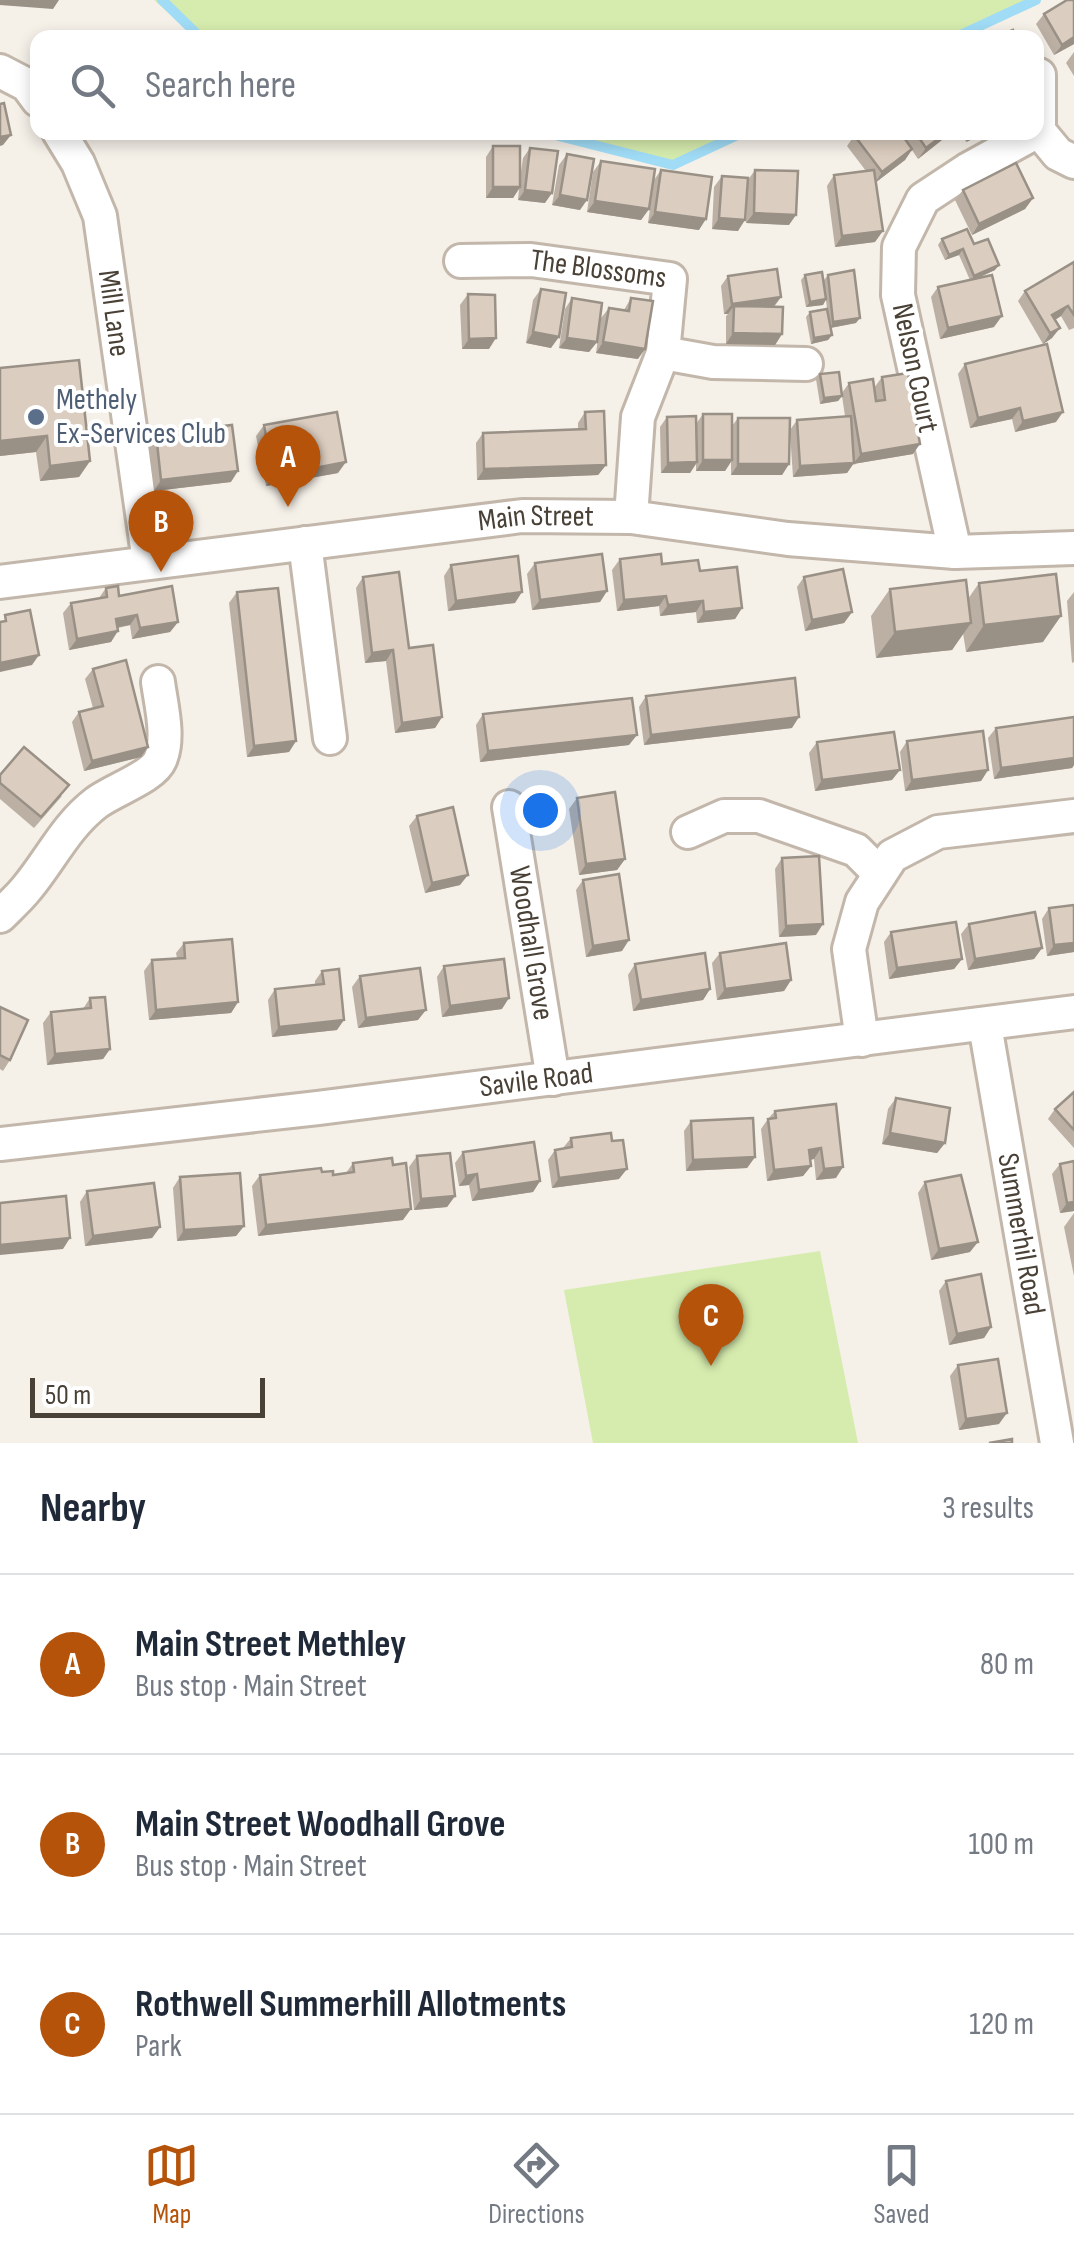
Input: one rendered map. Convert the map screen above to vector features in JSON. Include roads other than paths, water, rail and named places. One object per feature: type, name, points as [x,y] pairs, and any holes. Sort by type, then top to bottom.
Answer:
[{"type":"street","points":[[0,71],[30,89]]},
{"type":"street","points":[[1044,139],[1058,154],[1074,162]]},
{"type":"street","name":"Mill Lane","points":[[65,140],[100,216],[149,562]]},
{"type":"street","name":"Nelson Court","points":[[956,552],[898,296],[899,247],[923,199],[1022,140]]},
{"type":"street","name":"The Blossoms","points":[[461,262],[531,260],[670,279],[663,354],[638,417],[631,517]]},
{"type":"street","points":[[663,354],[714,362],[806,364]]},
{"type":"street","name":"Main Street","points":[[0,582],[522,516],[631,517],[788,539],[956,552],[1074,548]]},
{"type":"street","points":[[305,543],[330,738]]},
{"type":"street","points":[[0,916],[27,888],[68,830],[94,804],[123,784],[146,776],[159,763],[164,744],[158,682]]},
{"type":"street","name":"Woodhall Grove","points":[[510,807],[554,1078]]},
{"type":"street","points":[[688,832],[724,816],[760,816],[856,850],[880,874]]},
{"type":"street","points":[[862,1040],[849,949],[862,902],[892,856],[938,832],[1074,816]]},
{"type":"street","name":"Savile Road","points":[[0,1144],[1074,1012]]},
{"type":"street","name":"Summerhil Road","points":[[986,1025],[1057,1443]]},
{"type":"waterway","points":[[162,0],[193,30]]},
{"type":"waterway","points":[[971,30],[1036,0]]},
{"type":"waterway","points":[[575,140],[673,165],[727,140]]},
{"type":"place","name":"Methely Ex-Services Club","points":[[36,417]]},
{"type":"place","name":"Main Street Methley","points":[[288,507]]},
{"type":"place","name":"Main Street Woodhall Grove","points":[[161,572]]},
{"type":"place","name":"Rothwell Summerhill Allotments","points":[[711,1366]]}]
